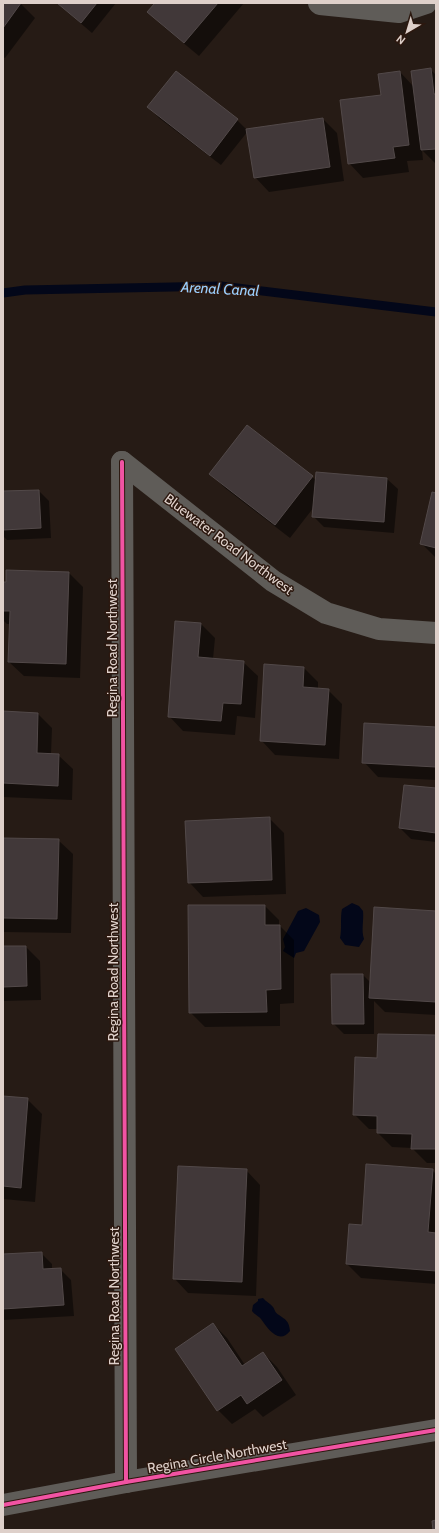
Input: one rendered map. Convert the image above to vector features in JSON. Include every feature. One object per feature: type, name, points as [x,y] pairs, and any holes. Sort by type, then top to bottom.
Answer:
[{"type":"street","points":[[319,3],[399,12],[426,3]]},
{"type":"street","name":"Bluewater Road Northwest","points":[[122,462],[273,581],[326,613],[380,629],[436,633]]},
{"type":"street","name":"Regina Road Northwest","points":[[122,462],[126,1482]]},
{"type":"street","name":"Regina Circle Northwest","points":[[3,1505],[126,1482],[436,1430]]},
{"type":"water","points":[[352,903],[359,906],[363,911],[364,939],[359,947],[345,945],[340,938],[342,909]]},
{"type":"water","points":[[306,908],[319,915],[320,922],[304,951],[296,953],[294,958],[283,951],[285,947],[283,939],[298,911]]},
{"type":"water","points":[[263,1298],[288,1323],[290,1331],[286,1335],[278,1336],[274,1334],[252,1311],[253,1305],[258,1301],[258,1299]]},
{"type":"building","points":[[3,3],[21,3],[3,28]]},
{"type":"building","points":[[57,3],[97,3],[81,23]]},
{"type":"building","points":[[155,3],[218,3],[184,43],[147,12]]},
{"type":"building","points":[[431,68],[434,94],[436,94],[436,149],[421,150],[411,71]]},
{"type":"building","points":[[176,71],[238,119],[210,156],[147,107]]},
{"type":"building","points":[[400,71],[409,145],[393,147],[395,158],[348,164],[340,100],[381,95],[378,74]]},
{"type":"building","points":[[323,118],[330,167],[254,178],[246,129]]},
{"type":"building","points":[[247,425],[313,476],[275,525],[209,474]]},
{"type":"building","points":[[316,472],[387,478],[384,522],[312,517]]},
{"type":"building","points":[[39,490],[41,528],[3,530],[3,491]]},
{"type":"building","points":[[432,492],[436,493],[436,548],[420,544]]},
{"type":"building","points":[[6,570],[69,572],[66,664],[8,662],[10,611],[3,611],[3,582],[6,582]]},
{"type":"building","points":[[175,621],[201,623],[198,657],[244,661],[241,704],[223,703],[221,721],[168,717]]},
{"type":"building","points":[[264,664],[304,667],[303,687],[329,689],[325,745],[260,741]]},
{"type":"building","points":[[3,711],[38,713],[37,753],[59,754],[58,786],[3,783]]},
{"type":"building","points":[[364,723],[436,727],[436,767],[362,763]]},
{"type":"building","points":[[404,785],[436,788],[436,833],[399,828]]},
{"type":"building","points":[[270,817],[272,880],[188,883],[185,821]]},
{"type":"building","points":[[3,838],[59,839],[57,919],[3,918]]},
{"type":"building","points":[[188,905],[265,905],[265,925],[280,925],[281,989],[266,990],[267,1012],[189,1013]]},
{"type":"building","points":[[374,907],[436,911],[436,1002],[369,998]]},
{"type":"building","points":[[3,946],[26,946],[27,986],[3,987]]},
{"type":"building","points":[[331,974],[363,974],[364,1024],[332,1024]]},
{"type":"building","points":[[378,1034],[436,1035],[436,1149],[411,1149],[412,1134],[377,1133],[377,1116],[353,1115],[355,1057],[377,1058]]},
{"type":"building","points":[[3,1096],[28,1098],[21,1188],[3,1186]]},
{"type":"building","points":[[366,1164],[433,1169],[428,1232],[436,1233],[436,1271],[346,1264],[349,1224],[362,1225]]},
{"type":"building","points":[[178,1166],[247,1169],[242,1282],[173,1279]]},
{"type":"building","points":[[42,1252],[43,1269],[61,1268],[64,1305],[3,1309],[3,1254]]},
{"type":"building","points":[[213,1323],[242,1366],[263,1352],[282,1380],[247,1404],[241,1395],[217,1411],[175,1349]]},
{"type":"building","points":[[436,1520],[436,1530],[433,1530],[432,1521]]},
{"type":"waterway","name":"Arenal Canal","points":[[3,293],[25,290],[221,286],[436,312]]},
{"type":"cycle path","points":[[122,462],[126,1482]]},
{"type":"cycle path","points":[[3,1505],[126,1482],[436,1430]]}]
